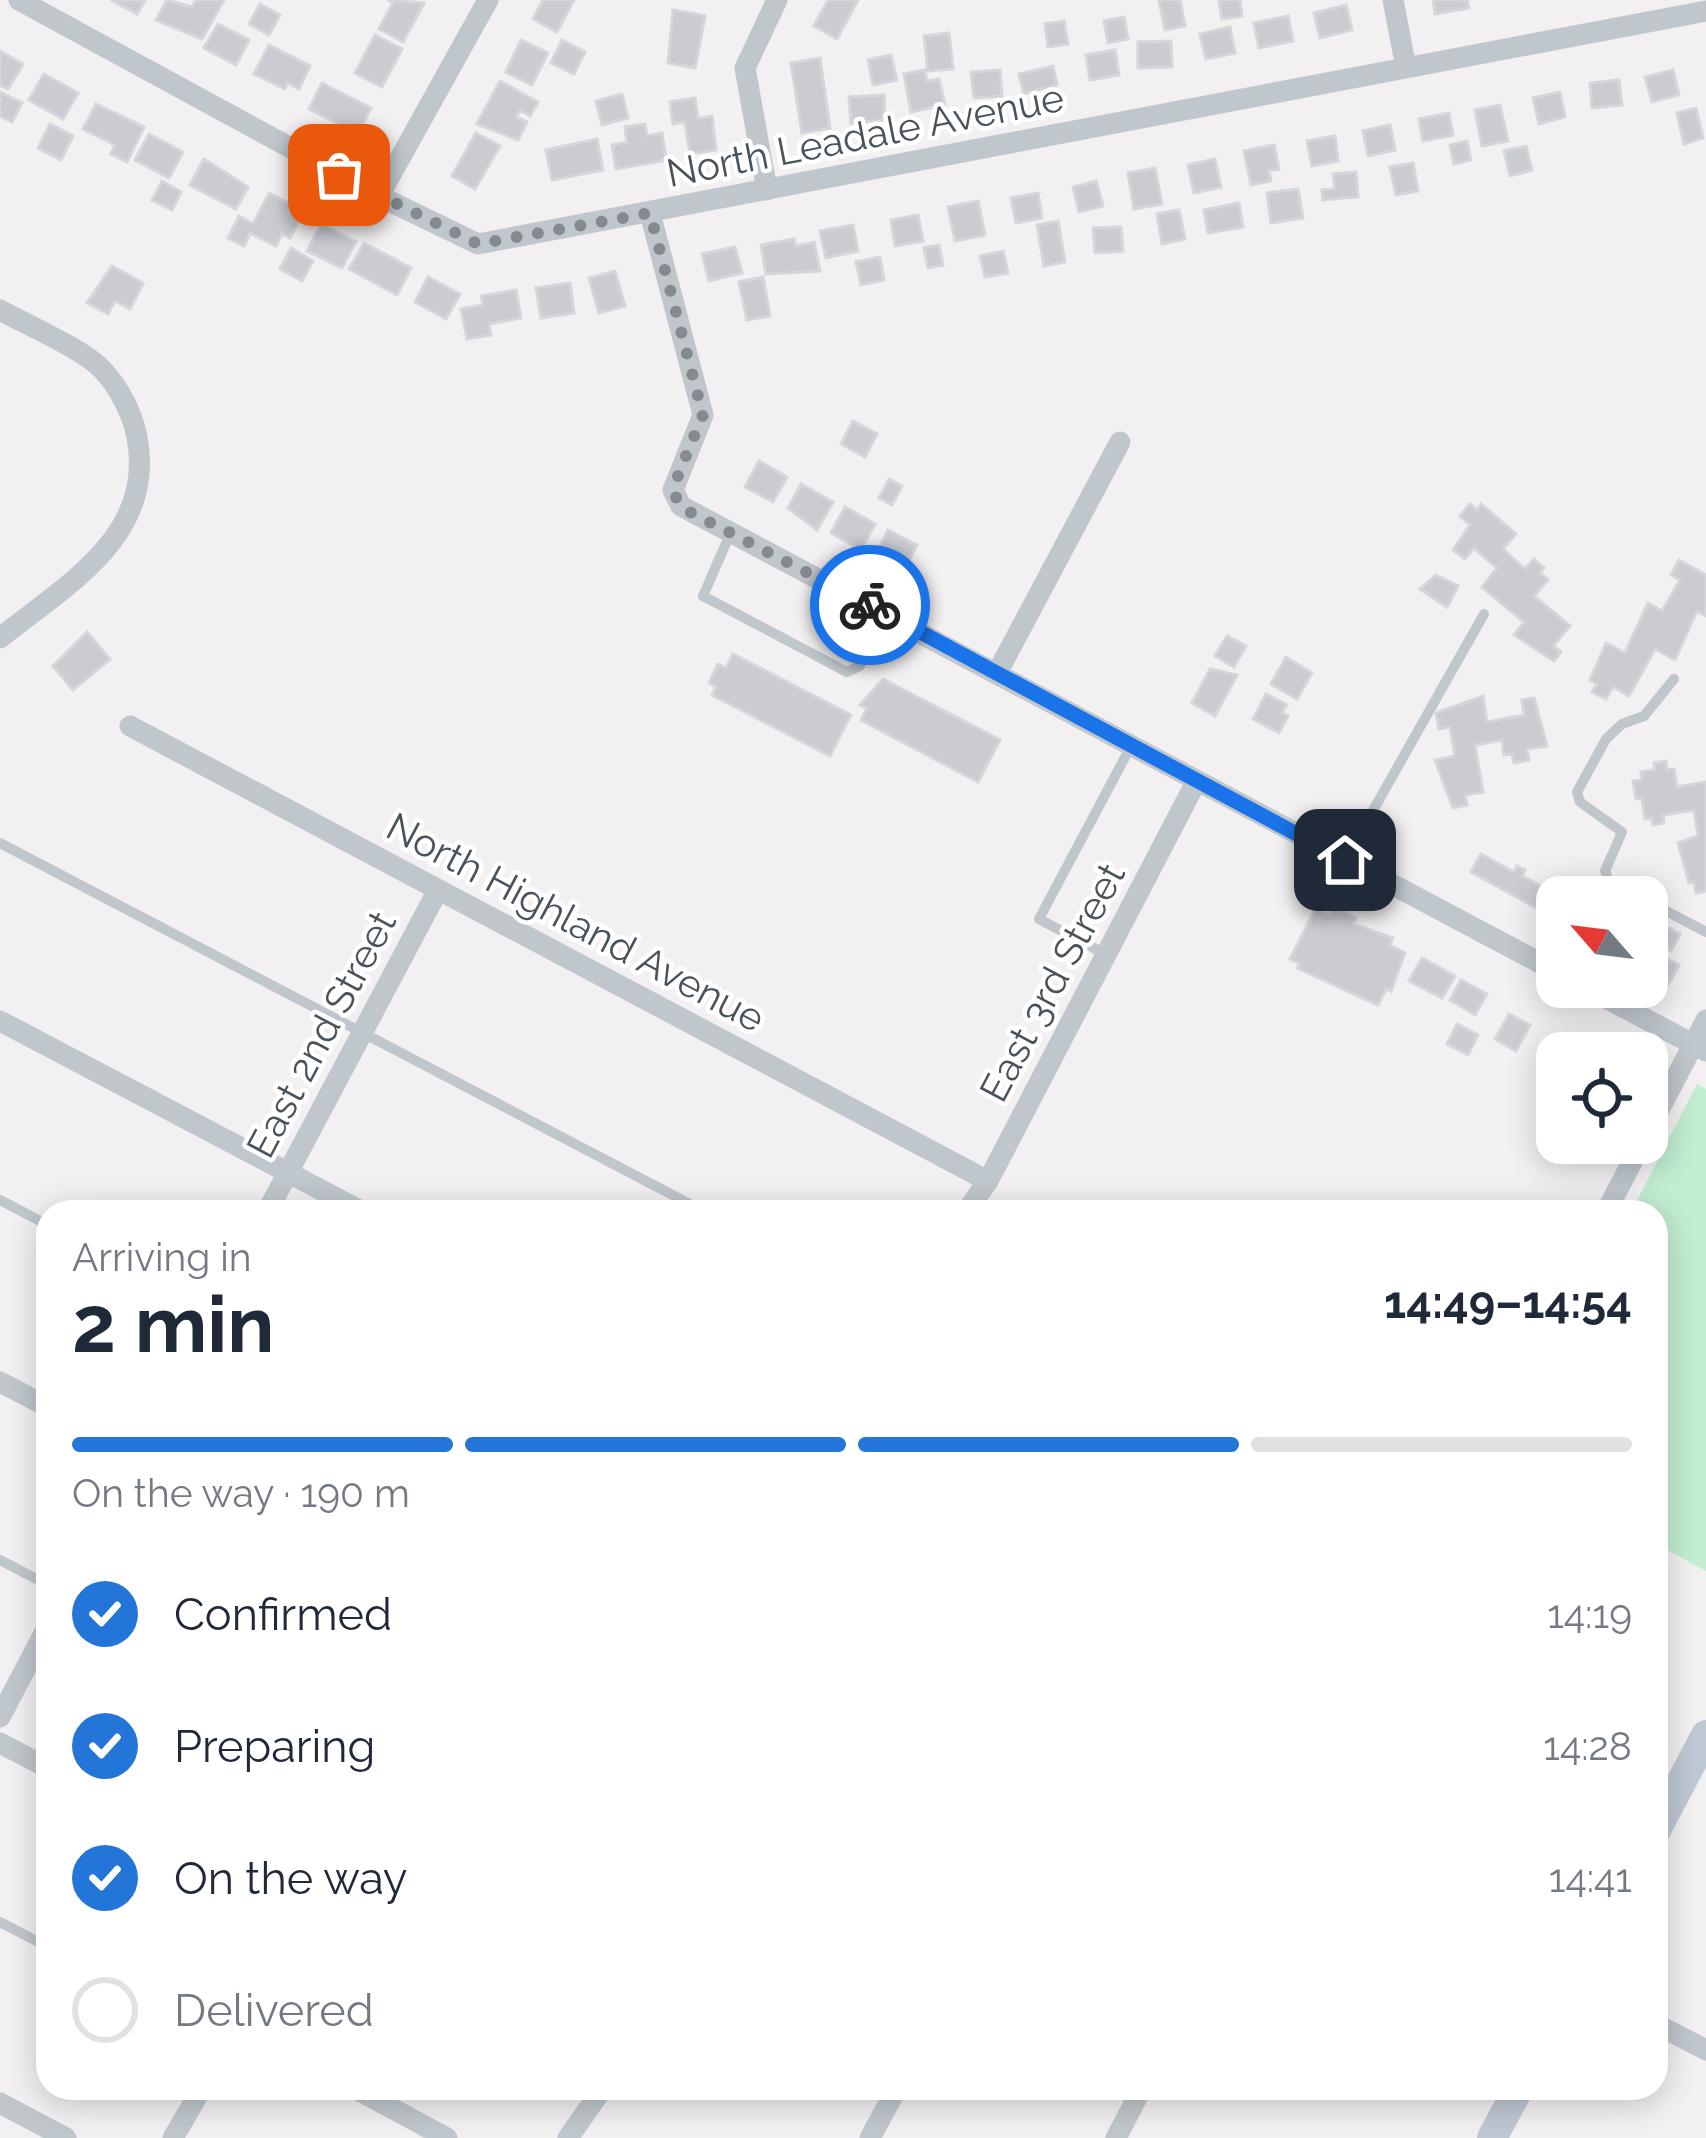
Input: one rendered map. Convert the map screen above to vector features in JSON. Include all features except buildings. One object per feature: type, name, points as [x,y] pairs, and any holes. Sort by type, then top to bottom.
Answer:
[{"type":"main road","points":[[1668,1801],[1706,1735]]},
{"type":"main road","points":[[1492,2138],[1513,2100]]},
{"type":"street","name":"North Leadale Avenue","points":[[19,0],[380,196],[478,244],[1706,11]]},
{"type":"street","points":[[380,196],[488,0]]},
{"type":"street","points":[[767,190],[745,68],[776,0]]},
{"type":"street","points":[[1393,0],[1406,68]]},
{"type":"street","points":[[650,213],[702,404],[703,415],[673,490],[690,512],[1536,961]]},
{"type":"street","points":[[0,310],[104,371],[134,421],[140,452],[135,502],[117,539],[0,638]]},
{"type":"street","points":[[997,673],[1120,442]]},
{"type":"street","name":"North Highland Avenue","points":[[130,726],[988,1180]]},
{"type":"street","name":"East 3rd Street","points":[[974,1200],[1108,956],[1196,782]]},
{"type":"street","name":"East 2nd Street","points":[[273,1200],[438,890]]},
{"type":"street","points":[[1624,1008],[1699,1048]]},
{"type":"street","points":[[1668,1098],[1699,1048],[1706,1020]]},
{"type":"street","points":[[0,1021],[340,1200]]},
{"type":"street","points":[[1612,1200],[1631,1164]]},
{"type":"street","points":[[0,1382],[36,1401]]},
{"type":"street","points":[[0,1718],[36,1649]]},
{"type":"street","points":[[0,1743],[36,1762]]},
{"type":"street","points":[[1668,2030],[1706,2050]]},
{"type":"street","points":[[173,2138],[195,2100]]},
{"type":"street","points":[[376,2100],[447,2138]]},
{"type":"street","points":[[568,2138],[595,2100]]},
{"type":"street","points":[[870,2138],[891,2100]]},
{"type":"street","points":[[1116,2138],[1136,2100]]},
{"type":"street","points":[[0,2103],[66,2138]]},
{"type":"lane","points":[[731,532],[703,596],[847,672],[860,666],[887,614]]},
{"type":"lane","points":[[1345,860],[1484,614]]},
{"type":"lane","points":[[1607,876],[1622,832],[1580,802],[1576,792],[1606,739],[1622,724],[1644,716],[1674,679]]},
{"type":"lane","points":[[1108,956],[1040,920],[1131,746]]},
{"type":"lane","points":[[0,843],[682,1200]]},
{"type":"lane","points":[[1668,913],[1706,932]]},
{"type":"lane","points":[[0,1200],[36,1220]]},
{"type":"lane","points":[[0,1560],[36,1579]]},
{"type":"lane","points":[[0,1922],[36,1941]]},
{"type":"green space","points":[[1697,1084],[1706,1089],[1706,1571],[1668,1550],[1668,1200],[1637,1200],[1656,1164],[1668,1164],[1668,1140]]},
{"type":"way so far","points":[[339,175],[478,244],[650,213],[702,404],[703,415],[673,490],[676,499],[690,512],[870,605]]},
{"type":"route","points":[[870,605],[1345,860]]}]
